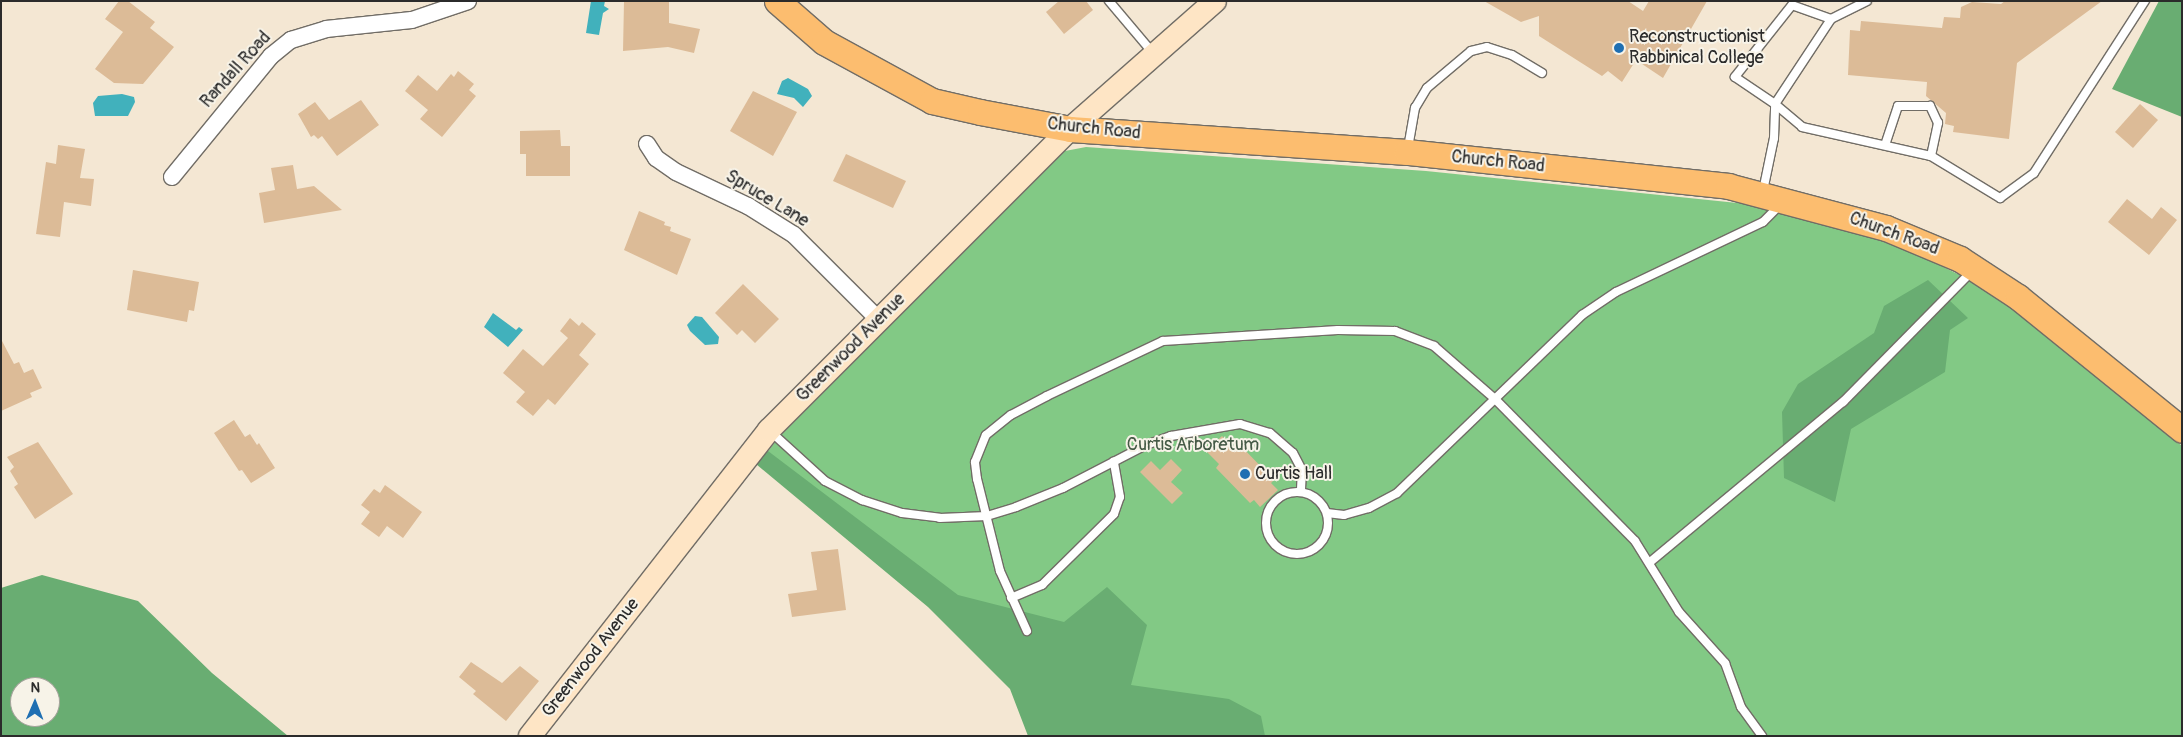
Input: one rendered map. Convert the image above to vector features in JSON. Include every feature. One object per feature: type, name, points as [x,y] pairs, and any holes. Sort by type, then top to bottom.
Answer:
[{"type":"main road","name":"Church Road","points":[[777,1],[824,42],[932,101],[1070,129],[1407,152],[1728,186],[1886,228],[1960,259],[2018,297],[2182,430]]},
{"type":"main road","name":"Greenwood Avenue","points":[[530,736],[769,430],[1070,129],[1215,1]]},
{"type":"street","name":"Randall Road","points":[[172,177],[271,56],[291,40],[326,29],[412,20],[468,1]]},
{"type":"street","name":"Spruce Lane","points":[[648,144],[656,158],[676,172],[748,206],[794,235],[879,320]]},
{"type":"lane","points":[[1109,1],[1154,55]]},
{"type":"lane","points":[[1327,512],[1344,515],[1361,511],[1397,493],[1582,315],[1616,292],[1763,222],[1774,197],[1775,104],[1831,19],[1867,1]]},
{"type":"lane","points":[[1831,19],[1792,5],[1735,78],[1775,104],[1802,127],[1931,156],[2000,198],[2034,173],[2145,1]]},
{"type":"lane","points":[[1407,152],[1415,108],[1427,88],[1471,51],[1487,47],[1512,55],[1542,73]]},
{"type":"lane","points":[[1885,146],[1898,106],[1930,106],[1938,123],[1931,156]]},
{"type":"lane","points":[[1650,562],[1843,402],[1974,268]]},
{"type":"lane","points":[[1027,631],[1000,571],[975,462],[986,435],[1011,415],[1047,396],[1163,342],[1338,330],[1395,332],[1434,346],[1495,399],[1635,541],[1650,562],[1679,612],[1725,663],[1741,707],[1762,736]]},
{"type":"lane","points":[[769,430],[825,481],[862,500],[902,513],[940,518],[987,516],[1063,488],[1171,436],[1240,424],[1270,433],[1293,453],[1302,470],[1302,492]]},
{"type":"lane","points":[[1012,598],[1042,585],[1114,514],[1120,497],[1114,462]]},
{"type":"lane","points":[[1302,492],[1317,499],[1327,512],[1327,533],[1316,549],[1296,555],[1277,548],[1266,531],[1268,511],[1282,496],[1302,492]]},
{"type":"green space","points":[[2159,1],[2182,1],[2182,117],[2112,89]]},
{"type":"green space","name":"Curtis Arboretum","points":[[1086,147],[1426,171],[1747,204],[1809,217],[1894,243],[1964,277],[1997,295],[2032,321],[2182,446],[2182,736],[1086,736],[763,458],[778,438],[1065,151]]},
{"type":"green space","points":[[1928,280],[1968,318],[1950,330],[1945,372],[1851,429],[1835,502],[1784,478],[1782,412],[1798,384],[1874,333],[1884,306]]},
{"type":"green space","points":[[768,451],[958,595],[1064,622],[1107,587],[1147,625],[1131,685],[1229,699],[1261,716],[1265,736],[1028,736],[1010,689],[928,607],[756,464]]},
{"type":"green space","points":[[42,575],[138,601],[212,673],[288,736],[1,736],[1,588]]},
{"type":"water","points":[[591,1],[605,1],[604,6],[609,9],[603,13],[599,35],[586,33]]},
{"type":"water","points":[[788,78],[808,89],[812,96],[803,107],[794,98],[777,94],[782,81]]},
{"type":"water","points":[[122,94],[134,97],[135,102],[128,116],[95,116],[93,103],[98,96]]},
{"type":"water","points":[[493,313],[516,330],[519,327],[523,330],[508,347],[484,327]]},
{"type":"water","points":[[695,316],[702,317],[719,337],[718,344],[705,345],[690,331],[687,325]]},
{"type":"building","points":[[119,1],[128,1],[155,22],[150,28],[174,47],[143,84],[114,83],[95,69],[123,32],[105,19]]},
{"type":"building","points":[[624,1],[669,1],[669,23],[700,29],[694,53],[668,47],[623,51]]},
{"type":"building","points":[[1059,1],[1086,1],[1093,10],[1064,34],[1046,12]]},
{"type":"building","name":"Reconstructionist Rabbinical College","points":[[1484,1],[1628,1],[1643,11],[1649,1],[1707,1],[1663,78],[1636,60],[1622,82],[1608,71],[1602,76],[1539,36],[1539,16],[1521,22]]},
{"type":"building","points":[[2005,1],[2102,1],[2017,63],[2009,139],[1953,132],[1954,126],[1945,124],[1946,113],[1926,96],[1927,82],[1848,75],[1850,30],[1860,31],[1861,21],[1942,28],[1944,17],[1960,18],[1961,7],[1972,2],[2001,4]]},
{"type":"building","points":[[458,71],[474,84],[469,90],[476,96],[442,137],[420,119],[428,110],[405,91],[418,75],[437,91],[451,74],[454,77]]},
{"type":"building","points":[[753,91],[797,112],[773,156],[730,131]]},
{"type":"building","points":[[361,100],[379,125],[337,156],[322,136],[318,139],[314,135],[311,137],[298,114],[315,102],[329,120]]},
{"type":"building","points":[[2140,104],[2158,120],[2133,148],[2115,132]]},
{"type":"building","points":[[560,130],[561,146],[570,146],[570,176],[526,176],[526,154],[520,154],[520,131]]},
{"type":"building","points":[[58,145],[85,149],[80,178],[94,179],[91,206],[64,202],[60,237],[36,234],[46,162],[56,164]]},
{"type":"building","points":[[846,154],[906,181],[893,208],[833,181]]},
{"type":"building","points":[[293,165],[297,189],[314,186],[342,210],[264,223],[259,193],[275,190],[271,168]]},
{"type":"building","points":[[2127,199],[2152,219],[2161,207],[2177,220],[2149,255],[2108,222]]},
{"type":"building","points":[[639,211],[665,222],[664,225],[671,227],[670,231],[691,239],[677,275],[624,250]]},
{"type":"building","points":[[133,270],[199,282],[194,311],[189,310],[187,322],[127,310]]},
{"type":"building","points":[[743,284],[779,319],[755,343],[742,330],[737,335],[715,313]]},
{"type":"building","points":[[570,318],[579,326],[582,322],[596,334],[579,355],[589,364],[555,405],[548,399],[533,416],[516,402],[525,392],[503,373],[523,349],[543,366],[568,338],[560,331]]},
{"type":"building","points":[[1,339],[14,364],[19,362],[24,373],[33,369],[42,388],[30,393],[32,397],[1,411]]},
{"type":"building","points":[[234,420],[245,437],[250,434],[257,445],[259,443],[275,468],[251,483],[242,470],[239,471],[214,433]]},
{"type":"building","name":"Curtis Hall","points":[[1222,436],[1235,449],[1240,445],[1274,480],[1271,483],[1278,490],[1260,507],[1254,500],[1250,503],[1216,468],[1219,464],[1206,451]]},
{"type":"building","points":[[38,442],[73,494],[35,519],[14,487],[18,484],[10,471],[14,467],[7,457]]},
{"type":"building","points":[[1171,459],[1182,470],[1171,482],[1183,493],[1172,504],[1140,472],[1151,461],[1160,470]]},
{"type":"building","points":[[385,485],[422,512],[403,538],[387,526],[379,537],[361,524],[370,512],[361,505],[374,489],[380,493]]},
{"type":"building","points":[[838,549],[846,610],[792,617],[788,594],[817,590],[811,552]]},
{"type":"building","points":[[471,662],[502,683],[520,666],[539,681],[506,721],[473,694],[476,691],[459,677]]},
{"type":"place","name":"Reconstructionist Rabbinical College","points":[[1619,48]]},
{"type":"place","name":"Curtis Hall","points":[[1245,474]]}]
